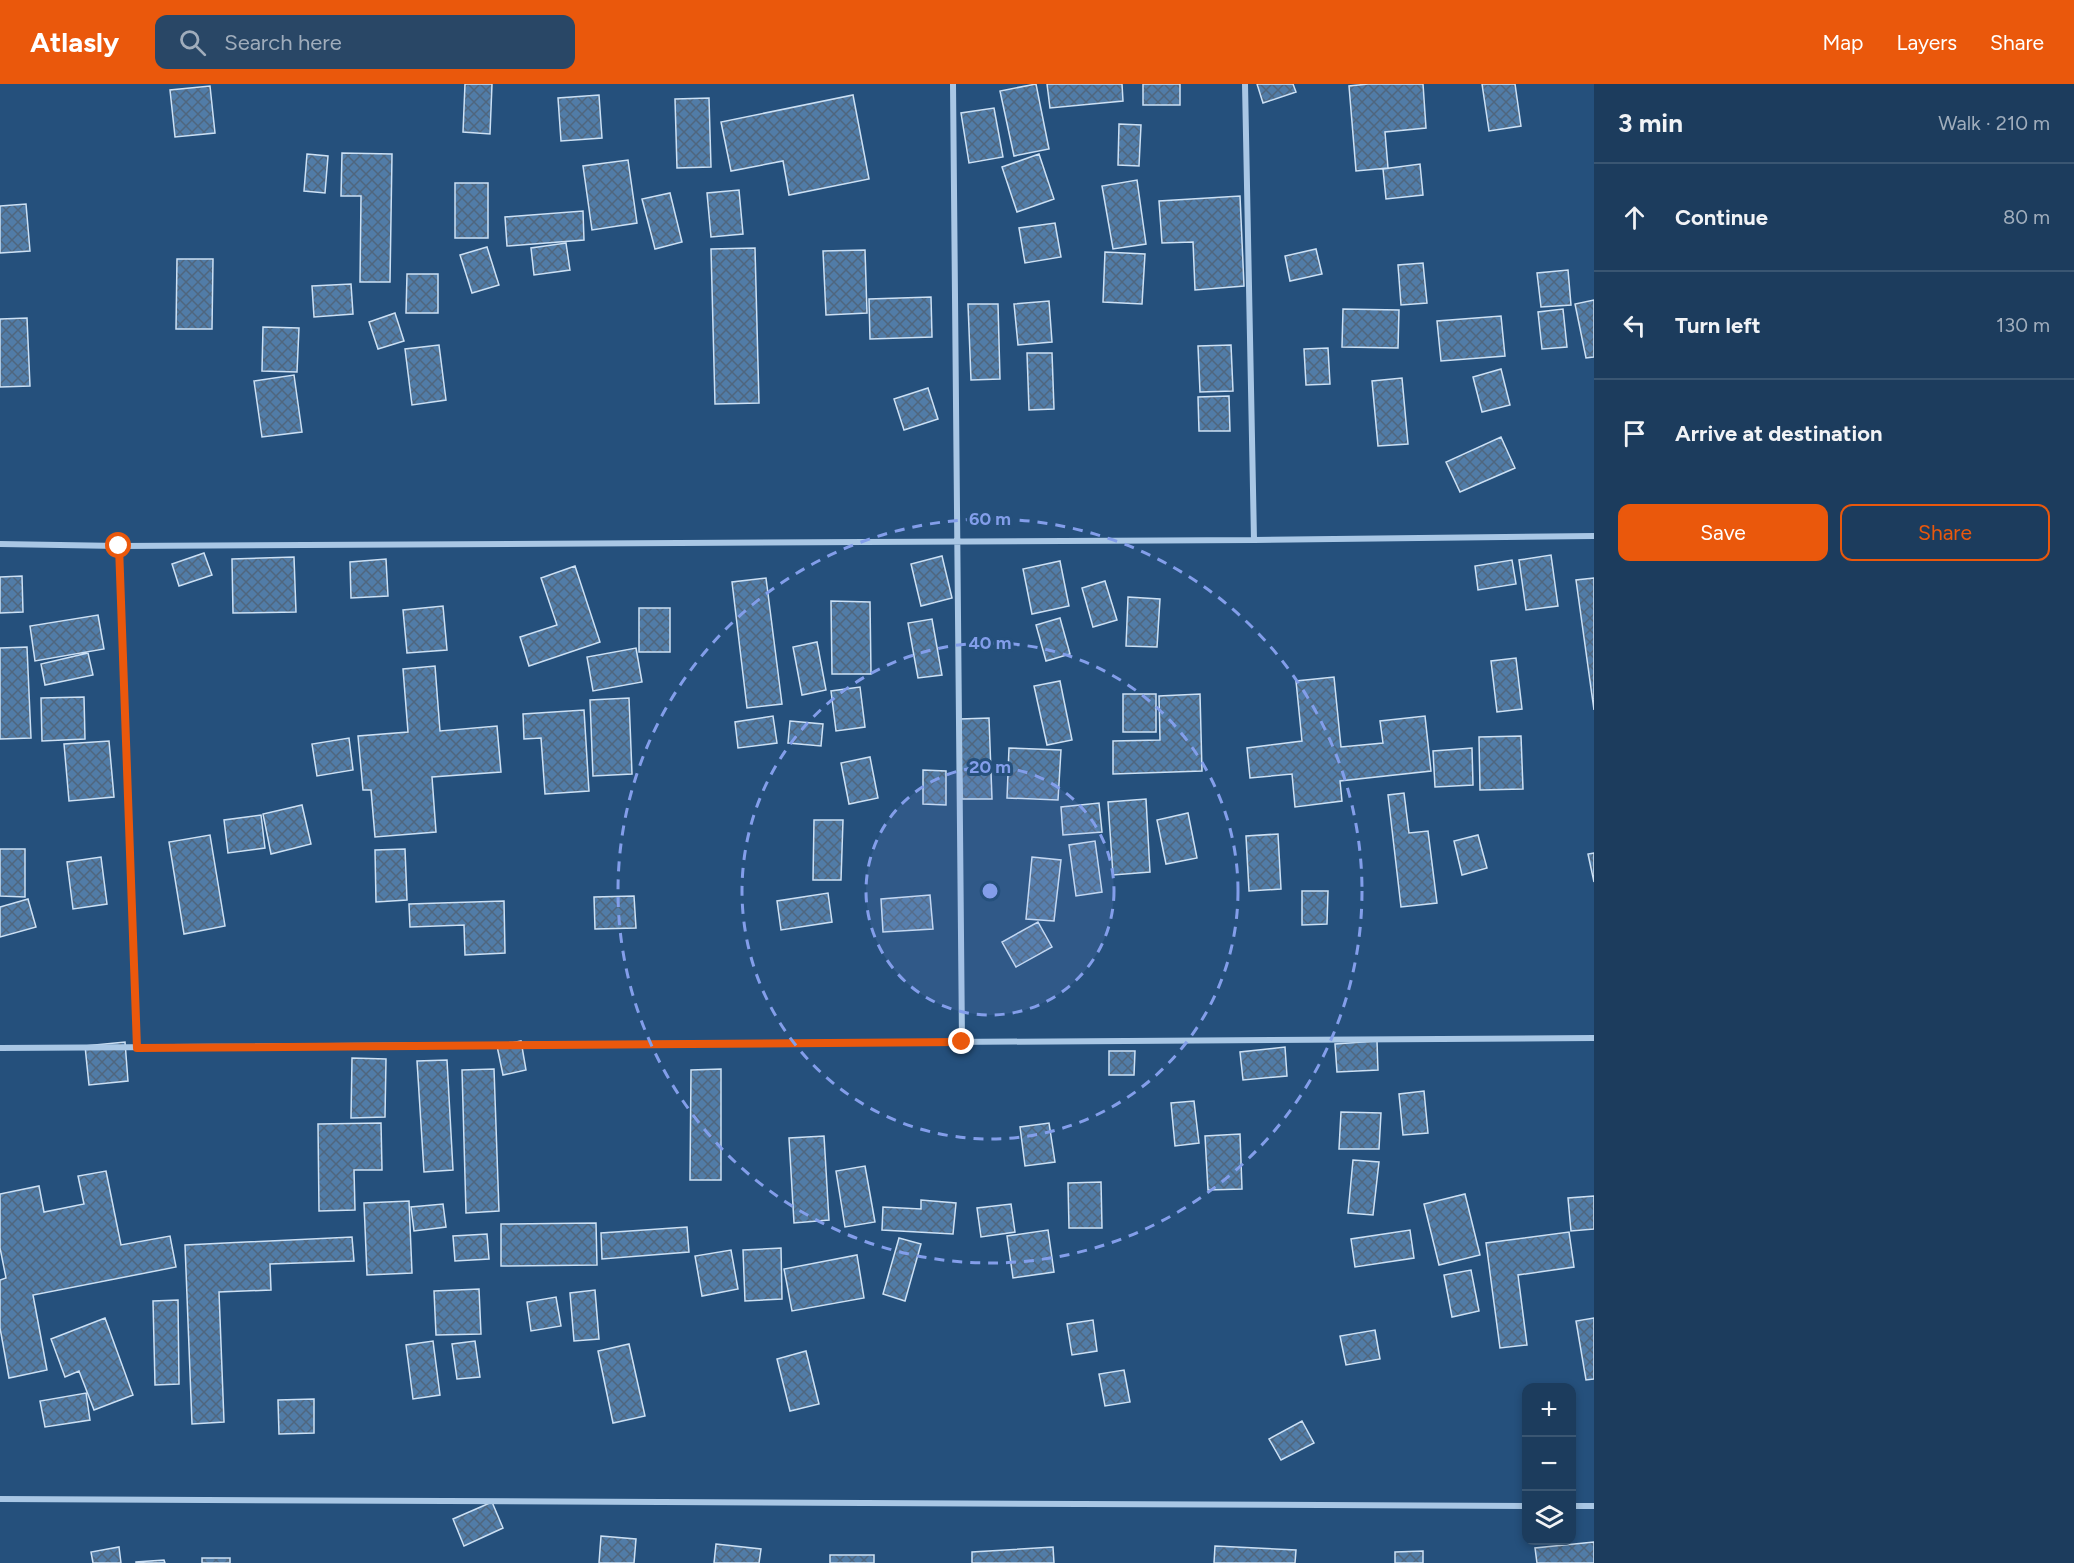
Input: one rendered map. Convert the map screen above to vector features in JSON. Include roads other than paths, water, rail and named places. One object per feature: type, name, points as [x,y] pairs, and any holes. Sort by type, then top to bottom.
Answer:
[{"type":"street","points":[[953,84],[962,1042]]},
{"type":"street","points":[[1245,84],[1254,540]]},
{"type":"street","points":[[0,544],[119,546],[1594,536]]},
{"type":"street","points":[[119,546],[137,1048]]},
{"type":"street","points":[[0,1048],[1594,1038]]},
{"type":"street","points":[[0,1499],[1522,1506]]},
{"type":"street","points":[[1576,1506],[1594,1506]]}]
